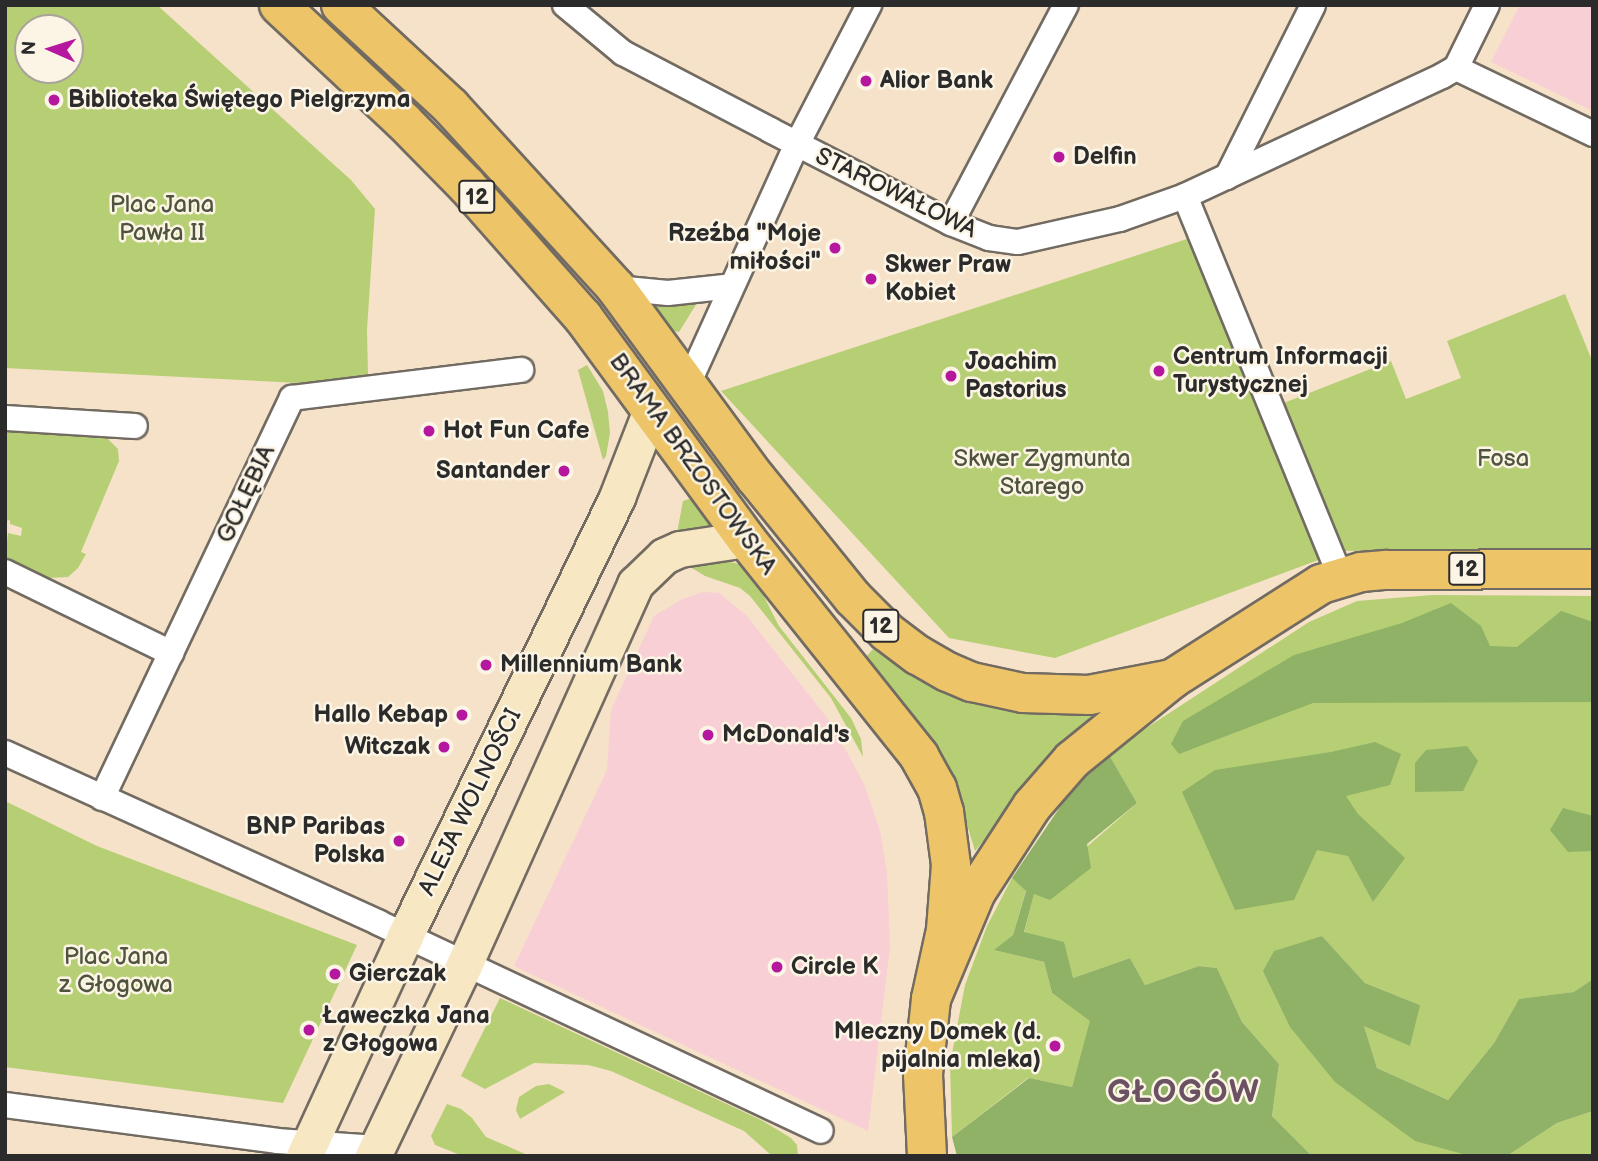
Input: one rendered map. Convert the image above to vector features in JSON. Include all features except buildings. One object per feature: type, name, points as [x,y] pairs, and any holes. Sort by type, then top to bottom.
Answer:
[{"type":"main road","name":"BRAMA BRZOSTOWSKA","points":[[279,5],[403,121],[467,186],[583,317],[746,539],[919,756],[937,788],[948,841],[950,895],[931,999]]},
{"type":"main road","name":"BRAMA BRZOSTOWSKA","points":[[341,5],[451,107],[616,288],[755,477],[844,588],[887,632],[918,655],[972,682],[1023,693],[1089,695],[1172,679]]},
{"type":"main road","name":"12","points":[[927,1156],[923,1074],[931,999],[976,892],[1032,806],[1072,760],[1172,679],[1305,592],[1341,578],[1387,570],[1593,569]]},
{"type":"street","name":"STAROWAŁOWA","points":[[565,5],[623,53],[951,223],[989,238],[1018,242],[1120,219],[1185,196],[1456,68]]},
{"type":"street","points":[[688,384],[797,144],[869,5]]},
{"type":"street","points":[[951,223],[1066,5]]},
{"type":"street","points":[[1227,177],[1313,5]]},
{"type":"street","points":[[1487,5],[1456,68],[1593,134]]},
{"type":"street","points":[[1185,196],[1341,578]]},
{"type":"street","points":[[616,288],[668,293],[732,286]]},
{"type":"street","name":"GOŁĘBIA","points":[[102,798],[292,398],[521,370]]},
{"type":"street","name":"ALEJA WOLNOŚCI","points":[[307,1150],[405,936],[617,497],[651,410]]},
{"type":"street","points":[[5,418],[135,426]]},
{"type":"street","points":[[5,1105],[307,1150],[375,1152],[464,965],[635,584],[652,564],[680,549],[746,539]]},
{"type":"street","points":[[5,572],[171,653]]},
{"type":"street","points":[[5,753],[821,1131]]},
{"type":"shaded area","points":[[1520,5],[1593,5],[1593,111],[1491,62]]},
{"type":"shaded area","points":[[703,592],[719,593],[747,616],[831,723],[864,784],[880,830],[887,873],[890,947],[868,1131],[514,966],[607,770],[611,710],[654,616],[683,599]]},
{"type":"green space","name":"Plac Jana Pawła II","points":[[5,5],[157,5],[351,180],[375,209],[367,330],[368,375],[300,383],[5,368]]},
{"type":"green space","name":"Skwer Zygmunta Starego","points":[[1193,237],[1321,559],[1055,658],[949,638],[721,391]]},
{"type":"green space","name":"Fosa","points":[[1565,294],[1593,363],[1593,549],[1340,551],[1281,404],[1391,361],[1406,399],[1461,378],[1447,341]]},
{"type":"green space","points":[[650,300],[697,303],[679,332],[670,331],[651,308]]},
{"type":"green space","points":[[587,365],[603,391],[608,412],[610,433],[603,460],[578,370]]},
{"type":"green space","points":[[5,428],[105,436],[118,449],[119,461],[81,552],[86,554],[78,568],[68,577],[48,578],[5,557],[8,533],[21,536],[22,528],[10,524],[10,520],[5,521]]},
{"type":"green space","points":[[692,498],[714,526],[704,531],[677,533],[683,501]]},
{"type":"green space","points":[[716,559],[739,564],[752,573],[779,626],[851,718],[861,739],[863,757],[831,698],[750,596],[740,588],[705,576],[687,565]]},
{"type":"green space","points":[[1432,595],[1593,596],[1593,979],[1575,992],[1519,999],[1494,1043],[1448,1100],[1377,1068],[1364,1026],[1420,1005],[1365,983],[1322,936],[1263,971],[1463,1154],[1476,1156],[1312,1156],[1272,1116],[1279,1064],[1242,1022],[1217,968],[1199,966],[1145,985],[1130,958],[1073,978],[1024,933],[1034,893],[1137,803],[1108,753],[1309,622],[1357,601]]},
{"type":"green space","points":[[1451,603],[1481,626],[1490,646],[1517,647],[1561,611],[1593,622],[1593,702],[1313,703],[1179,754],[1171,744],[1183,721],[1294,655],[1402,623]]},
{"type":"green space","points":[[873,649],[927,685],[978,702],[1013,711],[1089,712],[1096,717],[1013,805],[975,851],[954,782],[917,725],[865,658]]},
{"type":"green space","points":[[1375,742],[1401,754],[1390,785],[1346,796],[1358,814],[1405,858],[1373,902],[1348,856],[1317,850],[1294,900],[1235,910],[1182,792],[1215,770],[1331,752]]},
{"type":"green space","points":[[1467,746],[1478,761],[1463,791],[1415,792],[1415,763],[1426,750]]},
{"type":"green space","points":[[1108,753],[1137,803],[1087,844],[1091,868],[1050,900],[1034,894],[1024,932],[1064,942],[1073,978],[1130,958],[1145,985],[1199,966],[1217,968],[1242,1022],[1279,1064],[1272,1116],[1312,1156],[957,1156],[952,1137],[1029,1078],[1072,1087],[1090,1021],[1052,993],[1044,962],[994,950],[1013,935],[1026,891],[1012,878],[1077,782]]},
{"type":"green space","name":"Plac Jana z Głogowa","points":[[5,801],[97,846],[357,945],[283,1103],[5,1067]]},
{"type":"green space","points":[[1563,808],[1593,816],[1593,851],[1568,852],[1550,830]]},
{"type":"green space","points":[[1012,878],[1026,890],[1013,935],[995,950],[1044,962],[1052,993],[1091,1021],[1072,1087],[1028,1078],[952,1137],[950,1064],[965,985],[987,926]]},
{"type":"green space","points":[[1322,936],[1365,983],[1420,1005],[1410,1046],[1364,1026],[1377,1068],[1448,1100],[1494,1043],[1519,999],[1574,992],[1593,979],[1593,1111],[1557,1123],[1507,1156],[1463,1154],[1415,1141],[1335,1082],[1290,1027],[1263,971],[1274,951]]},
{"type":"green space","points":[[500,998],[761,1120],[791,1138],[797,1145],[798,1156],[772,1156],[744,1131],[611,1071],[588,1065],[534,1063],[485,1089],[461,1076]]},
{"type":"green space","points":[[549,1084],[565,1092],[520,1119],[516,1110],[519,1097],[536,1086]]},
{"type":"green space","points":[[447,1104],[461,1109],[472,1118],[486,1137],[530,1156],[463,1156],[435,1145],[431,1136]]},
{"type":"green space","points":[[1593,1111],[1593,1156],[1507,1156],[1557,1123]]},
{"type":"place","name":"Alior Bank","points":[[866,81]]},
{"type":"place","name":"Biblioteka Świętego Pielgrzyma","points":[[54,100]]},
{"type":"place","name":"Delfin","points":[[1059,157]]},
{"type":"place","name":"Rzeźba \"Moje miłości\"","points":[[835,248]]},
{"type":"place","name":"Skwer Praw Kobiet","points":[[871,279]]},
{"type":"place","name":"Centrum Informacji Turystycznej","points":[[1159,371]]},
{"type":"place","name":"Joachim Pastorius","points":[[951,376]]},
{"type":"place","name":"Hot Fun Cafe","points":[[429,431]]},
{"type":"place","name":"Santander","points":[[564,471]]},
{"type":"place","name":"Millennium Bank","points":[[486,665]]},
{"type":"place","name":"Hallo Kebap","points":[[462,715]]},
{"type":"place","name":"McDonald's","points":[[708,735]]},
{"type":"place","name":"Witczak","points":[[444,747]]},
{"type":"place","name":"BNP Paribas Polska","points":[[399,841]]},
{"type":"place","name":"Circle K","points":[[777,967]]},
{"type":"place","name":"Gierczak","points":[[335,974]]},
{"type":"place","name":"Ławeczka Jana z Głogowa","points":[[309,1030]]},
{"type":"place","name":"Mleczny Domek (d. pijalnia mleka)","points":[[1055,1046]]},
{"type":"district","name":"GŁOGÓW","points":[[1184,1093]]}]
